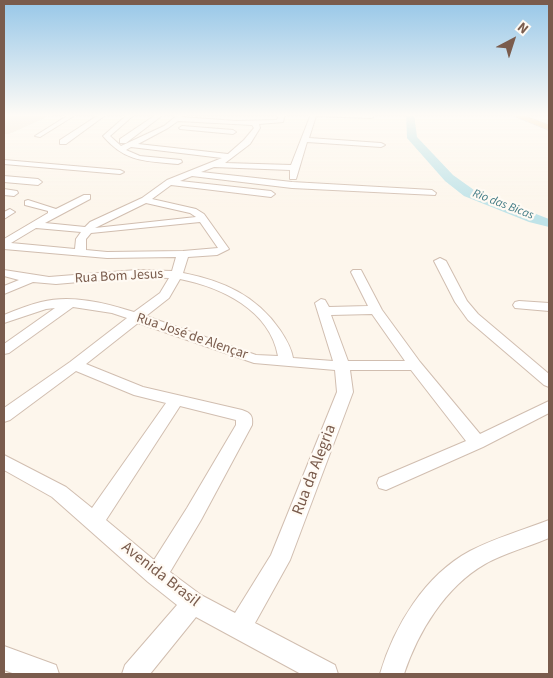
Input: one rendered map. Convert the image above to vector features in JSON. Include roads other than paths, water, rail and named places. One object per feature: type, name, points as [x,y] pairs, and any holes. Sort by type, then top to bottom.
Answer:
[{"type":"street","points":[[116,146],[120,152],[138,158],[178,162]]},
{"type":"street","points":[[119,148],[128,146]]},
{"type":"street","points":[[136,146],[228,156]]},
{"type":"street","points":[[169,168],[178,162],[193,146]]},
{"type":"street","points":[[212,154],[222,146]]},
{"type":"street","points":[[80,252],[81,239],[93,224],[106,216],[145,200],[170,182],[214,165],[241,146]]},
{"type":"street","points":[[292,185],[294,168],[302,146]]},
{"type":"street","points":[[4,162],[120,172]]},
{"type":"street","points":[[214,165],[294,168]]},
{"type":"street","points":[[4,170],[78,175]]},
{"type":"street","points":[[194,174],[292,185],[432,193]]},
{"type":"street","points":[[4,179],[38,182]]},
{"type":"street","points":[[170,182],[271,194]]},
{"type":"street","points":[[4,192],[14,193]]},
{"type":"street","points":[[5,246],[53,214],[87,197]]},
{"type":"street","points":[[5,246],[107,255],[183,254],[217,252],[224,249],[203,219],[193,211],[145,200]]},
{"type":"street","points":[[28,203],[52,209],[53,214]]},
{"type":"street","points":[[36,225],[87,231],[116,230],[203,219]]},
{"type":"street","points":[[4,416],[75,365],[165,295],[176,274],[183,254]]},
{"type":"street","points":[[440,261],[461,302],[473,317],[549,382]]},
{"type":"street","points":[[357,272],[376,310],[415,365],[477,443]]},
{"type":"street","name":"Rua Bom Jesus","points":[[4,273],[31,279],[57,280],[133,273],[176,274],[225,289],[240,296],[255,307],[279,338],[286,351],[286,360]]},
{"type":"street","points":[[4,290],[31,279]]},
{"type":"street","points":[[4,350],[69,303]]},
{"type":"street","name":"Rua José de Alençar","points":[[4,319],[44,305],[69,303],[115,310],[247,358],[342,366],[415,365]]},
{"type":"street","points":[[519,305],[549,307]]},
{"type":"street","name":"Rua da Alegria","points":[[239,629],[278,560],[345,392],[342,366],[323,307],[376,310]]},
{"type":"street","points":[[75,365],[139,391],[245,418],[244,425],[194,514],[156,575]]},
{"type":"street","points":[[93,522],[176,400]]},
{"type":"street","points":[[386,482],[477,443],[549,406]]},
{"type":"street","name":"Avenida Brasil","points":[[4,462],[59,492],[156,575],[193,603],[326,674]]},
{"type":"street","points":[[392,674],[405,642],[424,609],[454,574],[478,558],[549,529]]},
{"type":"street","points":[[134,674],[193,603]]},
{"type":"street","points":[[4,658],[47,674]]},
{"type":"waterway","name":"Rio das Bicas","points":[[419,146],[449,178],[469,193],[534,219],[549,223]]}]
